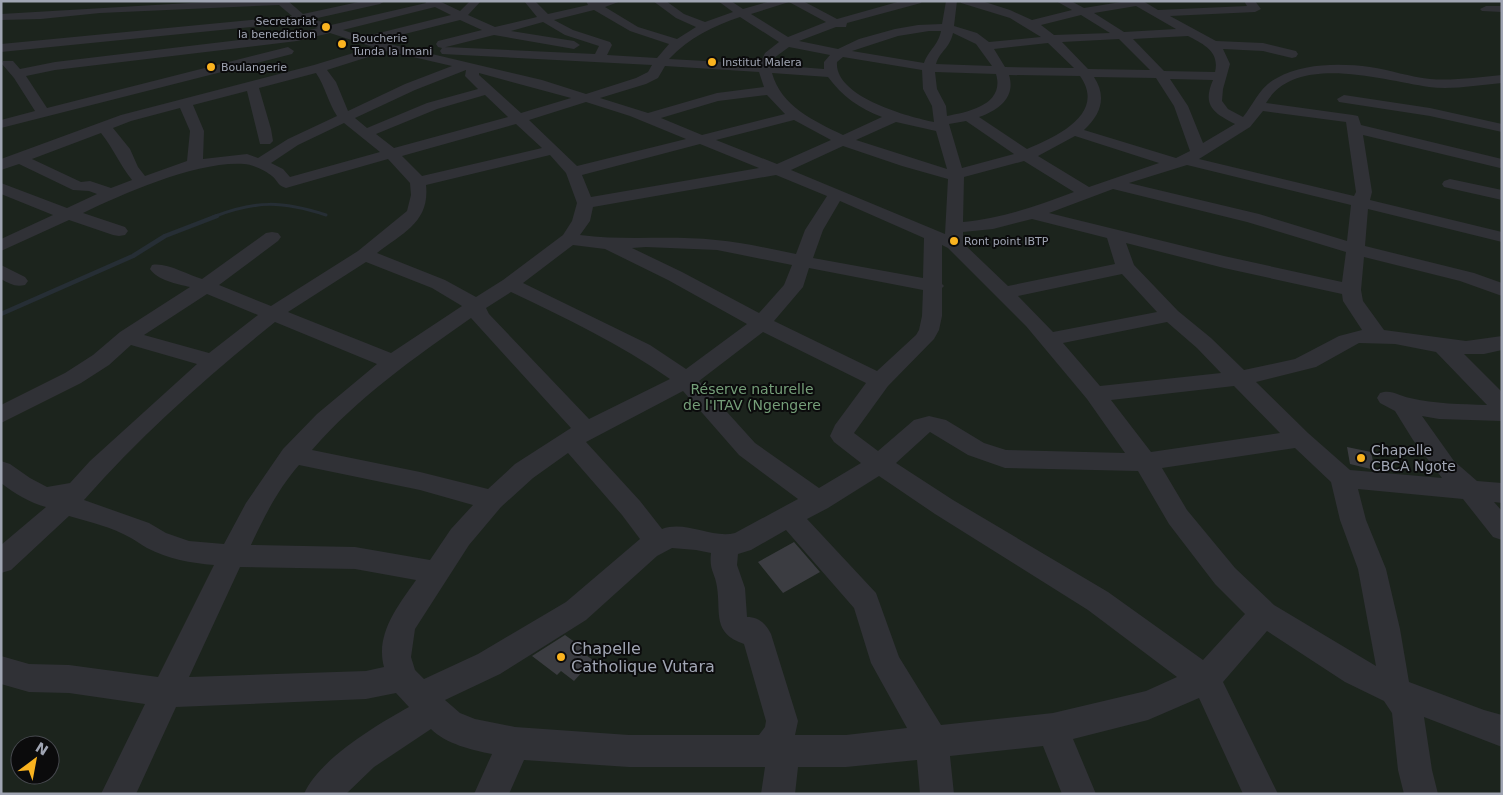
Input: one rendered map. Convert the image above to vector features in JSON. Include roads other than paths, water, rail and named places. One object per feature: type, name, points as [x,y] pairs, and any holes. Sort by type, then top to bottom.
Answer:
[{"type":"street","points":[[3,55],[23,39],[42,16],[49,1]]},
{"type":"street","points":[[3,55],[301,18],[380,1]]},
{"type":"street","points":[[363,41],[461,16],[476,1]]},
{"type":"street","points":[[529,1],[544,19],[573,35],[606,44],[602,53]]},
{"type":"street","points":[[407,53],[544,19],[593,4],[616,1]]},
{"type":"street","points":[[658,1],[680,16],[706,27]]},
{"type":"street","points":[[723,1],[788,43],[928,68],[1220,76]]},
{"type":"street","points":[[1,246],[111,193],[141,181],[195,164],[246,160],[276,172],[286,183],[520,118],[649,78],[653,75],[659,62],[678,43],[706,27],[743,13],[784,1]]},
{"type":"street","points":[[794,1],[819,15],[874,39]]},
{"type":"street","points":[[917,1],[817,29],[788,43],[769,57],[765,68],[766,82],[770,90],[794,116],[895,161],[955,175],[1000,164],[1026,155],[1058,140],[1073,131],[1092,112],[1096,98],[1093,86],[1053,39],[1031,24],[995,8],[965,1]]},
{"type":"street","points":[[952,1],[949,29],[945,42],[932,57],[928,68],[930,89],[939,106],[941,125],[955,175],[954,236],[1003,293],[1033,322],[1095,394],[1145,462],[1178,517],[1225,576],[1264,614],[1356,672],[1395,691],[1484,726],[1502,731]]},
{"type":"street","points":[[1061,1],[1084,11],[1122,35],[1136,46],[1160,73],[1180,104],[1187,158]]},
{"type":"street","points":[[1156,13],[1255,9],[1249,1]]},
{"type":"street","points":[[1031,24],[1084,11],[1136,2],[1213,45],[1222,57],[1224,64],[1215,91],[1215,103],[1218,109]]},
{"type":"street","points":[[283,3],[301,18],[363,41],[407,53],[537,82],[587,97],[700,139],[933,234],[954,236],[1029,214],[1187,158],[1245,124],[1259,103],[1280,81],[1299,73],[1326,69],[1356,70],[1430,82],[1468,82],[1502,79]]},
{"type":"street","points":[[1,17],[42,16],[100,10],[303,3]]},
{"type":"street","points":[[1,124],[279,53],[336,32],[433,3],[493,31],[602,53],[659,62],[832,73]]},
{"type":"street","points":[[593,4],[634,29],[678,43]]},
{"type":"street","points":[[859,4],[917,28]]},
{"type":"street","points":[[995,8],[1012,4]]},
{"type":"street","points":[[1486,9],[1502,9]]},
{"type":"street","points":[[936,27],[949,29],[972,36],[987,46],[1006,81],[1003,94],[992,106],[970,116],[941,125],[894,117],[853,96],[841,86],[832,73],[830,65],[832,60],[842,53],[874,39],[917,28],[936,27]]},
{"type":"street","points":[[19,73],[55,66],[336,32]]},
{"type":"street","points":[[987,46],[1053,39],[1191,32]]},
{"type":"street","points":[[1213,45],[1263,47],[1292,54],[1258,87],[1259,103]]},
{"type":"street","points":[[1,165],[126,118],[313,70],[387,47]]},
{"type":"street","points":[[420,50],[602,53]]},
{"type":"street","points":[[178,52],[206,72],[226,92]]},
{"type":"street","points":[[1,562],[71,498],[99,467],[213,361],[272,314],[364,255],[405,224],[415,213],[419,195],[418,182],[392,154],[346,118],[338,106],[329,82],[313,70],[279,53]]},
{"type":"street","points":[[3,55],[19,73],[35,103],[44,112]]},
{"type":"street","points":[[118,794],[255,510],[292,455],[332,413],[393,362],[510,284],[569,239],[581,221],[585,203],[573,172],[554,150],[472,76],[468,67]]},
{"type":"street","points":[[260,164],[293,142],[410,87],[468,67]]},
{"type":"street","points":[[1409,142],[1430,112],[1439,108],[1443,100],[1430,82]]},
{"type":"street","points":[[252,86],[264,129],[265,141]]},
{"type":"street","points":[[367,133],[432,106],[488,90]]},
{"type":"street","points":[[646,118],[717,97],[770,90]]},
{"type":"street","points":[[112,95],[126,118]]},
{"type":"street","points":[[1344,98],[1430,112],[1502,128]]},
{"type":"street","points":[[185,102],[197,131],[195,164]]},
{"type":"street","points":[[1259,103],[1353,119],[1364,192],[1360,203],[1351,290],[1353,301],[1378,336]]},
{"type":"street","points":[[1180,104],[1218,109],[1245,124]]},
{"type":"street","points":[[573,172],[794,116]]},
{"type":"street","points":[[970,116],[1026,155],[1087,193]]},
{"type":"street","points":[[585,203],[777,170],[894,117]]},
{"type":"street","points":[[103,126],[122,149],[131,168],[141,181]]},
{"type":"street","points":[[1354,128],[1500,163]]},
{"type":"street","points":[[1073,131],[1502,237]]},
{"type":"street","points":[[418,182],[554,150]]},
{"type":"street","points":[[19,158],[79,187],[90,186],[111,193]]},
{"type":"street","points":[[1113,184],[1253,218],[1356,250],[1468,277],[1502,290]]},
{"type":"street","points":[[1450,184],[1502,196]]},
{"type":"street","points":[[1,188],[119,231]]},
{"type":"street","points":[[837,194],[827,206],[814,230],[793,287],[760,323],[686,380],[578,435],[524,471],[492,500],[460,537],[401,626],[396,657],[419,695],[449,725],[475,735],[515,743],[629,751],[846,751],[1053,729],[1148,705],[1205,680],[1264,614]]},
{"type":"street","points":[[1,202],[17,195]]},
{"type":"street","points":[[1029,214],[1224,262],[1351,290]]},
{"type":"street","points":[[933,234],[934,286],[932,316],[924,339],[880,381],[843,430],[842,436],[879,464],[944,507],[1098,601],[1205,680],[1218,702],[1261,794]]},
{"type":"street","points":[[1115,234],[1119,252],[1126,267],[1171,316],[1239,377],[1343,478],[1353,520],[1372,569],[1385,629],[1395,691],[1407,708],[1415,770],[1421,794]]},
{"type":"street","points":[[1,415],[73,378],[101,360],[127,337],[205,286],[272,237]]},
{"type":"street","points":[[569,239],[608,244],[646,242],[717,245],[934,286]]},
{"type":"street","points":[[608,244],[675,276],[760,323],[880,381]]},
{"type":"street","points":[[364,255],[394,265],[454,293],[475,306],[480,316],[578,435],[590,464],[632,508],[657,542]]},
{"type":"street","points":[[1003,293],[1126,267]]},
{"type":"street","points":[[159,268],[178,278],[205,286],[393,362]]},
{"type":"street","points":[[510,284],[578,316],[643,350],[686,380],[747,449],[819,501]]},
{"type":"street","points":[[1047,340],[1171,316]]},
{"type":"street","points":[[1095,394],[1239,377],[1303,364],[1356,336],[1378,336],[1444,347],[1490,347],[1502,343]]},
{"type":"street","points":[[127,337],[213,361]]},
{"type":"street","points":[[1444,347],[1472,377],[1492,394],[1502,408]]},
{"type":"street","points":[[1502,413],[1439,411],[1395,401],[1445,467],[1469,489],[1502,530]]},
{"type":"street","points":[[321,794],[362,755],[398,730],[419,695],[488,664],[576,612],[647,548],[669,538],[681,537],[726,546],[742,542],[819,501],[879,464],[922,426],[929,424],[938,426],[976,449],[998,458],[1145,462],[1300,438]]},
{"type":"street","points":[[292,455],[420,481],[492,500]]},
{"type":"street","points":[[1,470],[21,485],[45,496],[71,498],[107,517],[140,530],[157,541],[189,552],[232,556],[355,558],[435,572]]},
{"type":"street","points":[[1343,478],[1380,483],[1502,492]]},
{"type":"street","points":[[790,517],[812,544],[866,602],[886,663],[932,741],[937,794]]},
{"type":"street","points":[[726,546],[723,567],[728,575],[732,614],[736,625],[744,631],[751,630],[756,634],[782,721],[776,751],[778,794]]},
{"type":"street","points":[[1,670],[30,678],[69,680],[167,693],[366,684],[419,695]]},
{"type":"street","points":[[1053,729],[1079,794]]},
{"type":"street","points":[[491,794],[515,743]]},
{"type":"waterway","points":[[213,217],[229,211],[270,204],[296,207],[326,215]]},
{"type":"waterway","points":[[1,314],[133,256],[165,236],[217,216]]},
{"type":"place","name":"Secretariat la benediction","points":[[326,27]]},
{"type":"place","name":"Boucherie Tunda la Imani","points":[[342,44]]},
{"type":"place","name":"Institut Malera","points":[[712,62]]},
{"type":"place","name":"Boulangerie","points":[[211,67]]},
{"type":"place","name":"Ront point IBTP","points":[[954,241]]},
{"type":"place","name":"Chapelle CBCA Ngote","points":[[1361,458]]},
{"type":"place","name":"Chapelle Catholique Vutara","points":[[561,657]]},
{"type":"park label","name":"Réserve naturelle de l'ITAV (Ngengere","points":[[752,398]]}]
